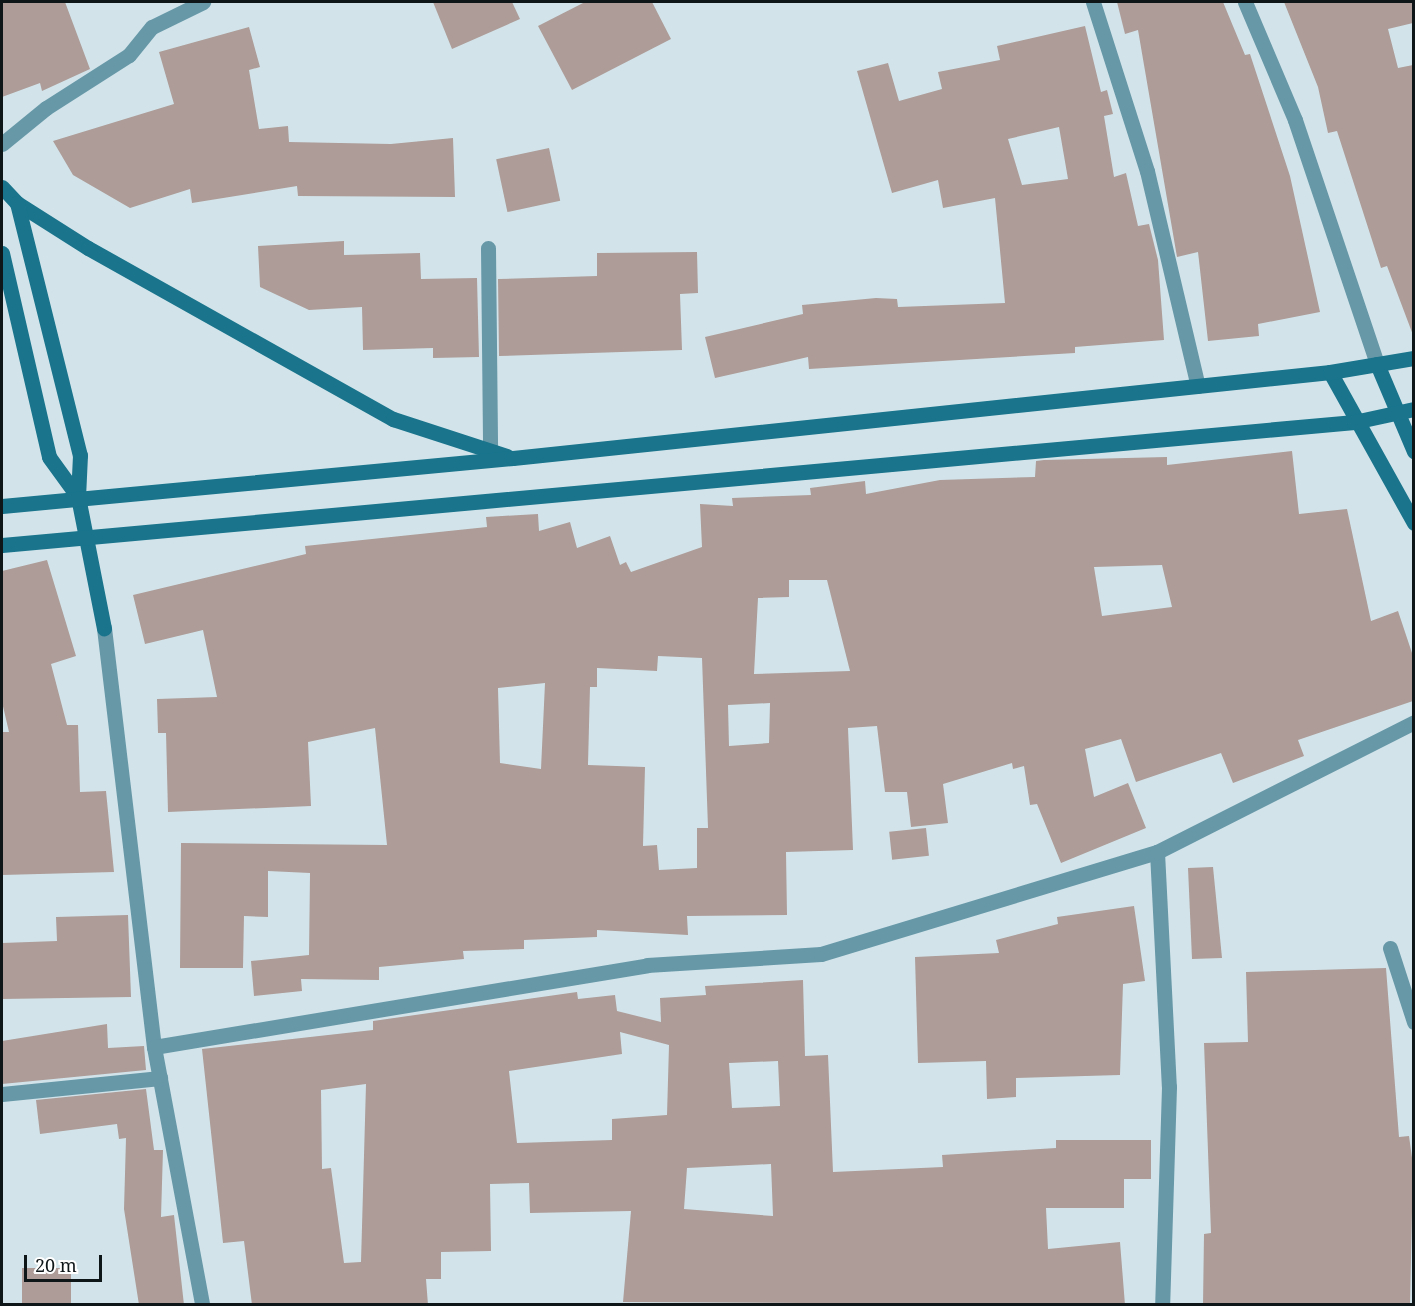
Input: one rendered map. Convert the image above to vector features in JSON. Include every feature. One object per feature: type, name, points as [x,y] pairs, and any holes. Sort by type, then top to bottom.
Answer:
[{"type":"main road","points":[[2,187],[17,203],[393,419],[513,458]]},
{"type":"main road","points":[[17,203],[80,455],[78,498],[104,628]]},
{"type":"main road","points":[[2,252],[49,457],[78,498]]},
{"type":"main road","points":[[2,506],[513,458],[1329,372],[1413,358]]},
{"type":"main road","points":[[1377,364],[1395,414],[1413,451]]},
{"type":"main road","points":[[1329,372],[1354,422],[1413,523]]},
{"type":"main road","points":[[2,546],[1354,422],[1413,409]]},
{"type":"street","points":[[2,144],[46,108],[129,55],[152,27],[203,2]]},
{"type":"street","points":[[1093,2],[1147,171],[1198,386]]},
{"type":"street","points":[[1245,2],[1295,120],[1377,364]]},
{"type":"street","points":[[488,248],[490,450]]},
{"type":"street","points":[[104,628],[154,1047],[202,1305]]},
{"type":"street","points":[[154,1047],[429,997],[647,965],[821,954],[1157,852],[1413,722]]},
{"type":"street","points":[[1157,852],[1169,1087],[1162,1305]]},
{"type":"street","points":[[1390,948],[1413,1022]]},
{"type":"street","points":[[2,1094],[160,1078]]},
{"type":"building","points":[[2,2],[65,2],[90,69],[42,91],[40,83],[2,97]]},
{"type":"building","points":[[433,2],[512,2],[520,19],[452,49]]},
{"type":"building","points":[[585,2],[652,2],[671,39],[572,90],[538,26]]},
{"type":"building","points":[[1117,2],[1223,2],[1245,55],[1250,54],[1290,176],[1320,312],[1258,324],[1259,336],[1208,341],[1198,252],[1177,257],[1138,30],[1125,34]]},
{"type":"building","points":[[1284,2],[1413,2],[1413,23],[1388,29],[1398,68],[1413,65],[1413,335],[1387,266],[1381,268],[1337,131],[1328,133],[1318,87]]},
{"type":"building","points":[[1085,26],[1101,92],[1107,90],[1113,114],[1104,116],[1114,177],[1126,173],[1138,226],[1149,224],[1158,260],[1164,340],[1075,347],[1075,353],[809,369],[808,357],[715,378],[705,337],[803,314],[802,305],[876,298],[897,299],[898,307],[1005,303],[995,198],[943,208],[938,180],[892,193],[857,71],[888,63],[899,101],[942,89],[938,72],[1000,60],[997,46]],"holes":[[[1059,127],[1068,179],[1022,185],[1008,139]]]},
{"type":"building","points":[[249,27],[260,67],[249,70],[259,129],[288,126],[289,142],[391,144],[453,138],[455,197],[298,196],[297,186],[192,203],[190,189],[130,208],[73,175],[53,141],[174,104],[159,52]]},
{"type":"building","points":[[549,148],[560,201],[507,212],[496,159]]},
{"type":"building","points":[[344,241],[344,255],[420,253],[421,279],[477,278],[479,357],[433,358],[433,348],[363,350],[362,307],[309,310],[260,287],[258,246]]},
{"type":"building","points":[[697,252],[698,293],[680,294],[682,350],[499,356],[498,279],[597,276],[597,253]]},
{"type":"building","points":[[1292,451],[1299,514],[1347,509],[1371,621],[1398,611],[1413,656],[1413,701],[1298,740],[1304,756],[1233,783],[1221,753],[1136,782],[1121,739],[1085,749],[1094,797],[1128,783],[1146,828],[1061,863],[1037,804],[1030,805],[1024,766],[1013,769],[1012,763],[943,784],[948,823],[911,827],[907,792],[885,792],[877,726],[848,728],[853,850],[786,852],[787,915],[687,916],[688,935],[597,930],[597,937],[524,940],[524,949],[463,951],[464,959],[379,967],[379,980],[301,979],[302,991],[254,996],[251,961],[309,955],[310,873],[268,871],[268,917],[244,916],[243,968],[180,968],[181,843],[387,845],[375,728],[308,742],[311,806],[168,812],[166,733],[158,733],[157,699],[217,697],[203,630],[145,644],[133,595],[306,554],[305,546],[487,527],[486,517],[538,514],[539,531],[570,522],[577,548],[610,536],[620,565],[626,562],[631,572],[702,547],[700,504],[733,506],[732,498],[811,495],[810,488],[865,481],[866,494],[940,480],[1035,477],[1036,461],[1044,460],[1167,457],[1167,465]],"holes":[[[1162,565],[1172,607],[1102,616],[1094,567]],[[789,580],[827,580],[850,671],[754,674],[758,598],[789,597]],[[658,656],[702,658],[708,828],[697,828],[697,868],[659,870],[657,845],[643,846],[645,767],[588,765],[590,687],[597,687],[597,668],[657,671]],[[545,683],[541,769],[500,763],[498,688]],[[770,703],[769,743],[729,746],[728,705]]]},
{"type":"building","points":[[47,560],[76,656],[51,664],[67,725],[78,725],[80,792],[106,791],[114,872],[2,875],[2,732],[9,732],[2,702],[2,571]]},
{"type":"building","points":[[926,828],[929,856],[892,860],[889,832]]},
{"type":"building","points":[[1213,867],[1222,958],[1192,959],[1188,868]]},
{"type":"building","points":[[1134,906],[1145,981],[1123,984],[1120,1075],[1016,1078],[1016,1097],[987,1099],[986,1061],[918,1063],[915,957],[999,953],[996,940],[1058,924],[1057,917]]},
{"type":"building","points":[[128,915],[131,997],[2,999],[2,943],[57,941],[56,917]]},
{"type":"building","points":[[1386,968],[1399,1137],[1409,1136],[1413,1165],[1410,1305],[1203,1305],[1204,1234],[1211,1233],[1204,1043],[1248,1042],[1246,972]]},
{"type":"building","points":[[803,980],[805,1056],[828,1055],[833,1172],[943,1167],[942,1155],[1056,1148],[1056,1140],[1151,1140],[1151,1179],[1124,1179],[1124,1208],[1046,1208],[1048,1249],[1120,1242],[1125,1305],[623,1302],[631,1211],[530,1213],[529,1183],[490,1184],[491,1251],[441,1252],[441,1279],[426,1279],[428,1305],[252,1305],[244,1241],[223,1243],[202,1049],[373,1030],[373,1021],[577,992],[578,999],[615,995],[617,1011],[661,1022],[660,998],[706,995],[705,986]],"holes":[[[620,1032],[669,1045],[667,1115],[612,1119],[612,1140],[517,1143],[509,1071],[622,1054]],[[778,1061],[780,1106],[732,1108],[729,1063]],[[366,1084],[361,1262],[344,1263],[331,1168],[322,1169],[321,1090]],[[771,1164],[773,1216],[684,1209],[687,1168]]]},
{"type":"building","points":[[107,1024],[108,1048],[144,1046],[146,1070],[2,1084],[2,1041]]},
{"type":"building","points":[[146,1089],[154,1150],[163,1150],[161,1217],[174,1215],[184,1305],[139,1305],[124,1209],[126,1138],[119,1139],[117,1124],[40,1134],[36,1100]]},
{"type":"building","points":[[22,1268],[71,1268],[71,1304],[22,1304]]}]
